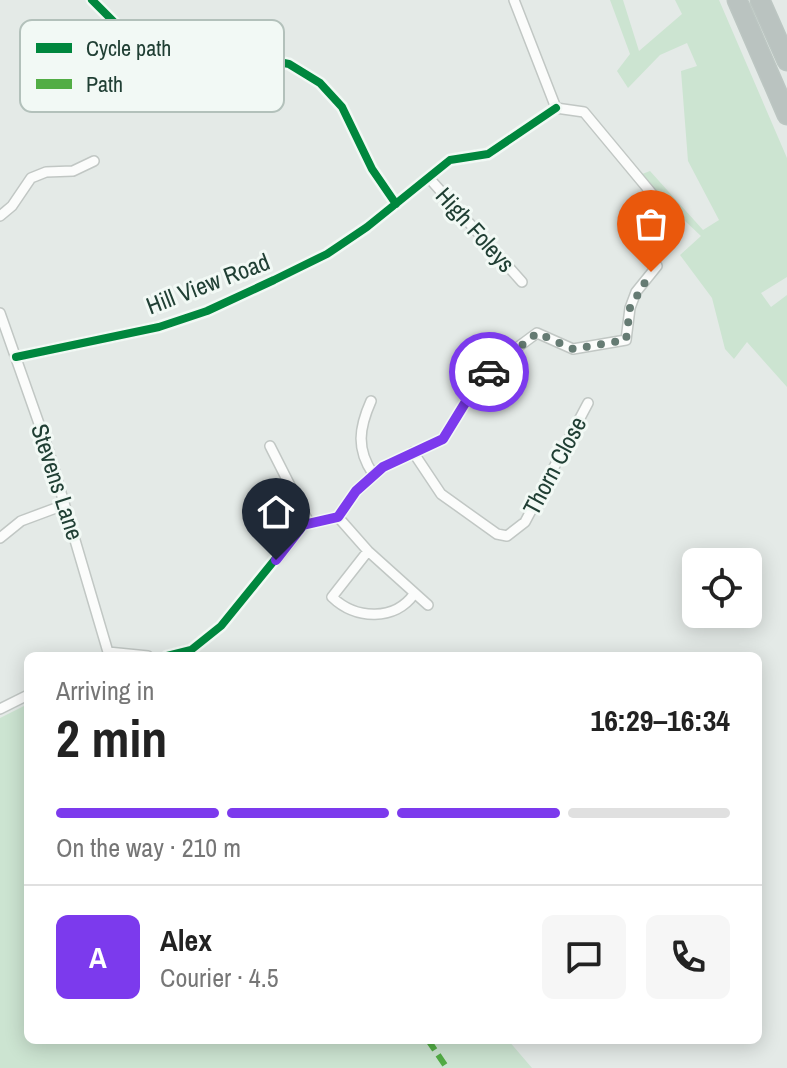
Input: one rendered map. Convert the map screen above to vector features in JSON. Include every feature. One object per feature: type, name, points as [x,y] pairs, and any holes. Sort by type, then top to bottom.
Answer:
[{"type":"highway","points":[[737,0],[787,115]]},
{"type":"highway","points":[[760,0],[787,61]]},
{"type":"street","points":[[92,0],[112,20]]},
{"type":"street","points":[[514,0],[556,108],[584,112],[653,195]]},
{"type":"street","points":[[284,63],[320,83],[342,107],[372,169],[396,204]]},
{"type":"street","name":"Hill View Road","points":[[16,357],[159,327],[207,311],[327,254],[450,160],[488,154],[556,108]]},
{"type":"street","points":[[0,216],[12,206],[31,178],[46,172],[73,171],[94,161]]},
{"type":"street","name":"High Foleys","points":[[429,178],[522,282]]},
{"type":"street","points":[[183,652],[191,650],[221,626],[299,529],[309,523],[338,517],[373,474],[443,439],[470,395],[467,385],[473,379],[480,380],[537,333],[573,349],[626,340],[630,308],[636,292],[657,266]]},
{"type":"street","name":"Stevens Lane","points":[[0,313],[64,505],[105,652]]},
{"type":"street","points":[[371,401],[360,435],[366,463],[373,474]]},
{"type":"street","name":"Thorn Close","points":[[413,452],[441,494],[497,534],[507,536],[525,522],[588,403]]},
{"type":"street","points":[[270,446],[309,523]]},
{"type":"street","points":[[0,538],[21,521],[64,505]]},
{"type":"street","points":[[338,517],[368,551],[428,605]]},
{"type":"street","points":[[368,551],[332,597],[339,604],[380,615],[401,610],[414,594]]},
{"type":"street","points":[[0,709],[24,697]]},
{"type":"green space","points":[[610,0],[623,0],[639,51],[682,14],[675,0],[719,0],[787,158],[787,277],[761,293],[771,307],[787,295],[787,387],[747,342],[734,359],[725,349],[712,298],[680,255],[701,236],[637,176],[650,171],[703,230],[719,220],[688,161],[681,71],[697,66],[687,43],[660,55],[628,88],[617,71],[630,54]]},
{"type":"green space","points":[[24,706],[24,1044],[511,1044],[532,1068],[0,1068],[0,718]]},
{"type":"marked path","points":[[431,1044],[447,1068]]},
{"type":"cycle path","points":[[92,0],[112,20]]},
{"type":"cycle path","points":[[284,63],[320,83],[342,107],[372,169],[396,204]]},
{"type":"cycle path","points":[[16,357],[159,327],[207,311],[327,254],[367,227],[450,160],[488,154],[556,108]]},
{"type":"cycle path","points":[[473,379],[480,380],[484,386],[483,394],[470,395],[467,385],[473,379]]},
{"type":"cycle path","points":[[183,652],[191,650],[221,626],[303,525],[338,517],[356,491],[383,467],[443,439],[470,395]]},
{"type":"way so far","points":[[489,372],[537,333],[546,334],[573,349],[626,340],[630,308],[636,292],[651,272]]},
{"type":"route","points":[[276,560],[303,525],[329,521],[344,512],[356,491],[373,474],[403,455],[435,445],[443,439],[470,395],[467,385],[489,372]]}]
